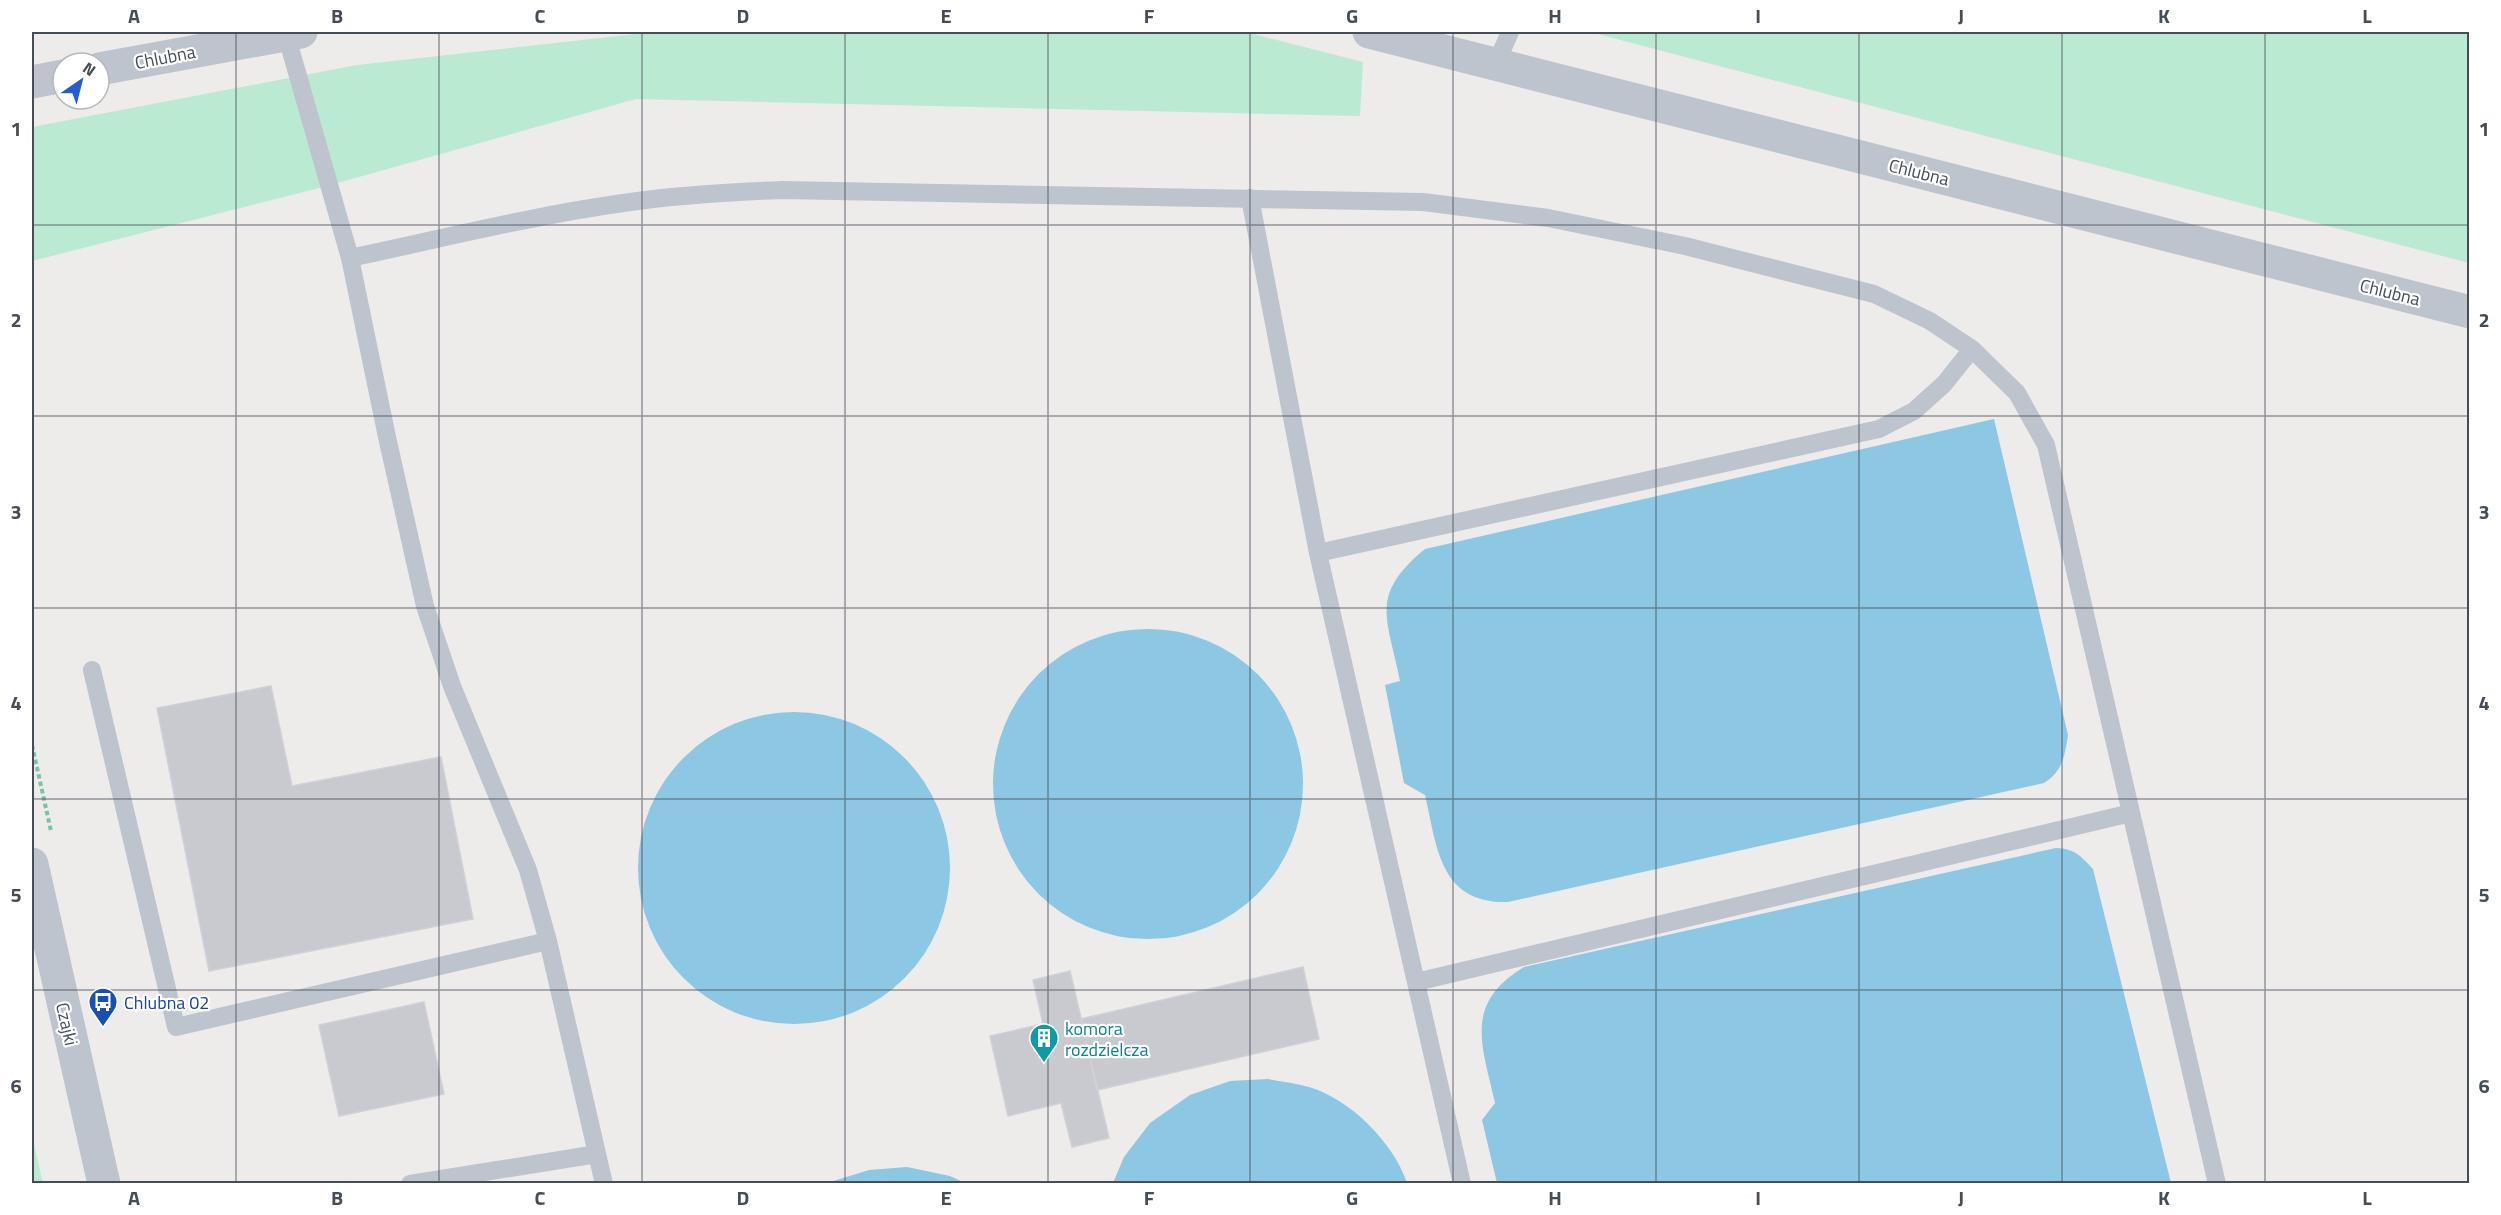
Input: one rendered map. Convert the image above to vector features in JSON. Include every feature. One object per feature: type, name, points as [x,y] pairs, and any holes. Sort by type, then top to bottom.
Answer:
[{"type":"street","name":"Chlubna","points":[[1369,32],[2469,312]]},
{"type":"street","name":"Chlubna","points":[[111,67],[294,33]]},
{"type":"street","points":[[32,82],[51,78]]},
{"type":"street","name":"Czajki","points":[[32,864],[104,1184]]},
{"type":"lane","points":[[1496,64],[1510,32]]},
{"type":"lane","points":[[294,33],[350,258],[387,437],[426,606],[452,686],[528,870],[548,940],[604,1184]]},
{"type":"lane","points":[[350,258],[529,219],[621,203],[696,194],[782,190],[1423,202],[1548,218],[1685,246],[1874,294],[1930,321],[1972,350],[2017,393],[2046,445],[2217,1184]]},
{"type":"lane","points":[[1250,198],[1318,554],[1462,1184]]},
{"type":"lane","points":[[1318,554],[1879,429],[1914,411],[1944,384],[1972,350]]},
{"type":"lane","points":[[92,670],[177,1027],[548,940]]},
{"type":"lane","points":[[1416,982],[2131,813]]},
{"type":"lane","points":[[410,1184],[597,1154]]},
{"type":"path","points":[[32,745],[52,831]]},
{"type":"green space","points":[[654,32],[1245,32],[1363,62],[1360,116],[636,99],[327,186],[32,261],[32,127],[357,65]]},
{"type":"green space","points":[[2469,32],[2469,263],[1594,33]]},
{"type":"green space","points":[[32,1136],[43,1183],[32,1183]]},
{"type":"water","points":[[1994,419],[2068,735],[2062,763],[2050,779],[2044,783],[1508,902],[1485,900],[1468,893],[1455,882],[1438,852],[1425,795],[1404,783],[1385,685],[1400,681],[1388,624],[1389,595],[1395,581],[1425,549]]},
{"type":"water","points":[[1133,629],[1163,629],[1193,635],[1221,647],[1247,664],[1268,685],[1285,711],[1297,739],[1303,769],[1303,799],[1292,843],[1277,870],[1258,894],[1234,913],[1207,928],[1163,939],[1133,939],[1103,933],[1075,921],[1049,904],[1028,883],[1011,857],[999,829],[993,799],[993,769],[999,739],[1011,711],[1028,685],[1049,664],[1075,647],[1103,635]]},
{"type":"water","points":[[794,712],[824,715],[854,724],[880,739],[904,758],[923,782],[938,808],[947,838],[950,868],[947,898],[938,928],[923,954],[904,978],[880,997],[854,1012],[824,1021],[794,1024],[764,1021],[734,1012],[708,997],[684,978],[665,954],[650,928],[641,898],[638,868],[641,838],[650,808],[665,782],[684,758],[708,739],[734,724],[764,715]]},
{"type":"water","points":[[2056,848],[2077,854],[2093,869],[2171,1183],[1497,1183],[1482,1120],[1495,1103],[1485,1062],[1482,1027],[1485,1011],[1492,996],[1505,981],[1524,967]]},
{"type":"water","points":[[1268,1079],[1309,1087],[1340,1101],[1355,1112],[1381,1138],[1392,1153],[1407,1183],[1113,1183],[1124,1157],[1150,1123],[1190,1095],[1230,1081]]},
{"type":"water","points":[[907,1167],[950,1176],[965,1183],[827,1183],[869,1170]]},
{"type":"building","points":[[271,686],[292,786],[441,757],[473,919],[209,971],[157,708]]},
{"type":"building","points":[[1303,967],[1319,1039],[1097,1090],[1081,1019]]},
{"type":"building","name":"komora rozdzielcza","points":[[1070,971],[1109,1138],[1072,1147],[1061,1103],[1008,1116],[990,1036],[1043,1024],[1033,980]]},
{"type":"building","points":[[424,1002],[444,1094],[339,1116],[319,1025]]},
{"type":"place","name":"Chlubna 02","points":[[103,1028]]},
{"type":"place","name":"komora rozdzielcza","points":[[1044,1064]]}]
